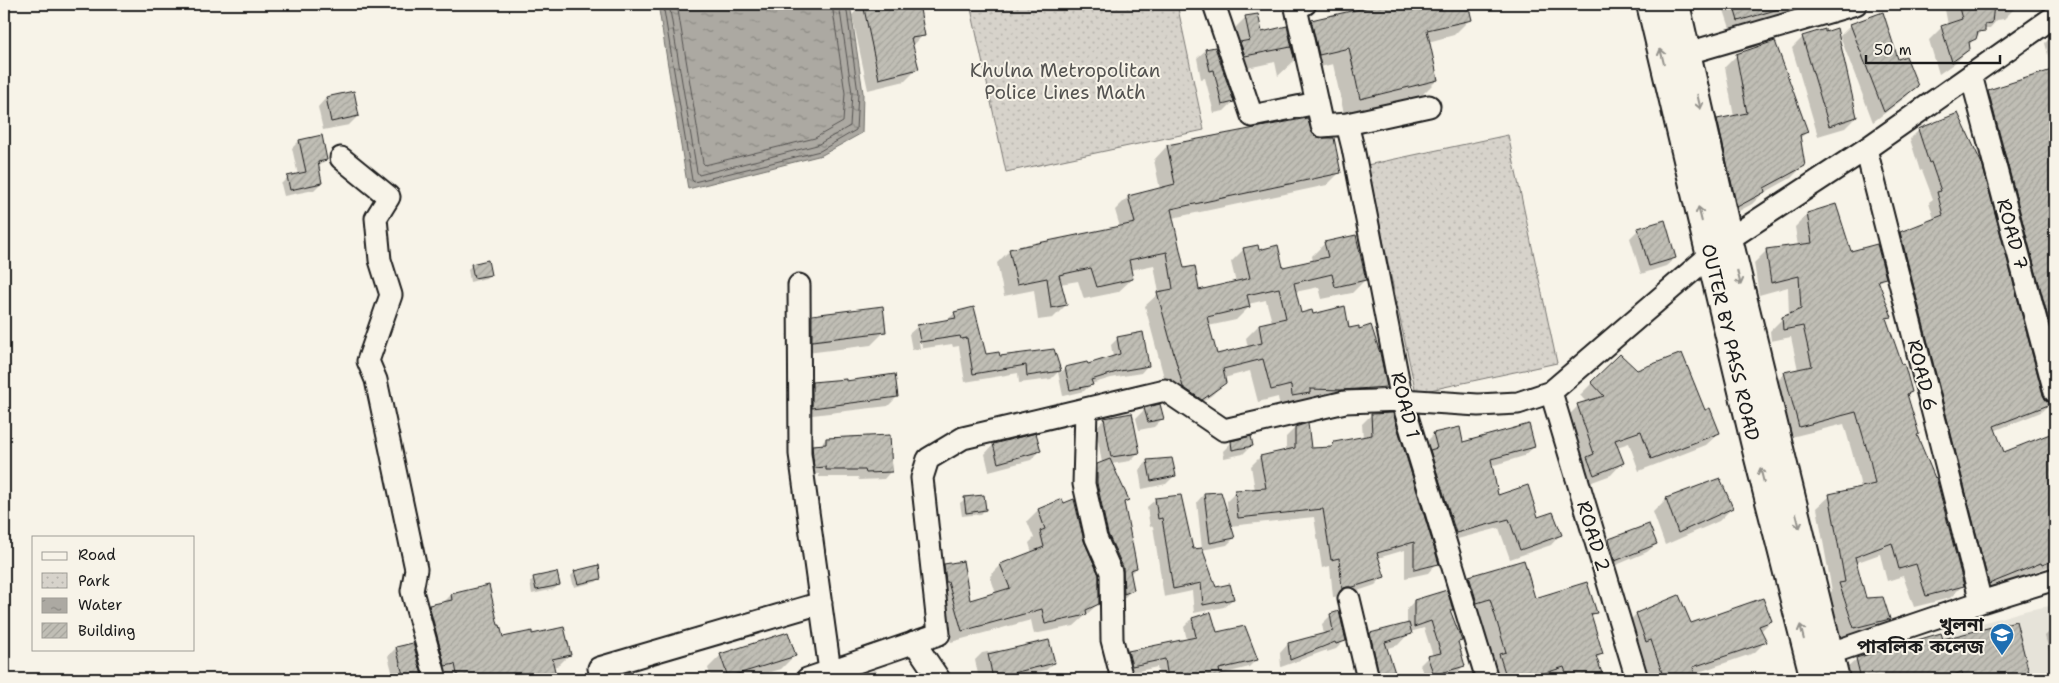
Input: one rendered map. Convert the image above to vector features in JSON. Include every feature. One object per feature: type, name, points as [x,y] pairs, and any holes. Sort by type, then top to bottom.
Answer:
[{"type":"main road","name":"OUTER BY PASS ROAD","points":[[1650,4],[1757,454],[1814,679]]},
{"type":"main road","name":"OUTER BY PASS ROAD","points":[[1676,4],[1729,239],[1836,679]]},
{"type":"street","points":[[1214,4],[1252,116],[1317,103]]},
{"type":"street","points":[[1305,4],[1296,8],[1322,126],[1347,124],[1429,106]]},
{"type":"street","points":[[1688,53],[1856,4]]},
{"type":"street","points":[[808,679],[939,634],[922,478],[928,460],[962,438],[1165,390],[1224,430],[1346,402],[1402,400],[1478,405],[1518,404],[1551,392],[1729,239],[1866,149],[2055,16]]},
{"type":"street","name":"ROAD 7","points":[[1971,76],[2055,392]]},
{"type":"street","name":"ROAD 1","points":[[1347,124],[1402,400],[1487,679]]},
{"type":"street","name":"ROAD 6","points":[[1866,149],[1981,602]]},
{"type":"street","points":[[341,158],[389,197],[376,218],[380,260],[391,295],[368,361],[376,380],[416,569],[412,591],[436,679]]},
{"type":"street","points":[[799,285],[800,454],[830,671]]},
{"type":"street","name":"ROAD 2","points":[[1551,392],[1637,679]]},
{"type":"street","points":[[1086,409],[1084,484],[1096,538],[1111,572],[1112,640],[1122,679]]},
{"type":"street","points":[[1831,654],[1981,602],[2055,579]]},
{"type":"street","points":[[1349,599],[1368,679]]},
{"type":"street","points":[[602,679],[600,668],[821,603]]},
{"type":"street","points":[[914,642],[939,679]]},
{"type":"shaded area","name":"খুলনা পাবলিক কলেজ","points":[[2055,605],[2055,679],[1954,679],[1943,634],[2028,610]]},
{"type":"green space","name":"Khulna Metropolitan Police Lines Math","points":[[970,4],[1177,4],[1204,130],[1006,172]]},
{"type":"green space","points":[[1508,135],[1557,363],[1416,393],[1367,165]]},
{"type":"water","points":[[658,4],[850,4],[863,93],[862,133],[822,155],[688,189]]},
{"type":"building","points":[[863,4],[919,4],[925,36],[911,38],[919,69],[879,79]]},
{"type":"building","points":[[1382,4],[1468,4],[1472,20],[1427,30],[1438,80],[1360,99],[1349,48],[1319,55],[1311,20]]},
{"type":"building","points":[[1733,4],[1782,4],[1782,8],[1738,21]]},
{"type":"building","points":[[1958,4],[1994,4],[1992,23],[1985,24],[1985,31],[1978,32],[1976,39],[1969,42],[1970,49],[1952,62],[1941,26],[1962,19]]},
{"type":"building","points":[[1883,12],[1898,59],[1906,56],[1918,86],[1884,112],[1850,24]]},
{"type":"building","points":[[1258,14],[1262,32],[1287,26],[1295,61],[1291,47],[1245,56],[1240,42],[1250,40],[1245,16]]},
{"type":"building","points":[[1837,28],[1857,117],[1829,126],[1802,36],[1825,29],[1825,32]]},
{"type":"building","points":[[1775,41],[1808,132],[1800,135],[1805,166],[1764,188],[1765,192],[1737,207],[1717,119],[1747,113],[1736,54]]},
{"type":"building","points":[[1215,47],[1234,102],[1222,105],[1214,70],[1210,71],[1205,49]]},
{"type":"building","points":[[2055,69],[2055,195],[2052,196],[2055,211],[2055,344],[1988,90]]},
{"type":"building","points":[[354,91],[359,116],[331,122],[326,97]]},
{"type":"building","points":[[1958,113],[1982,164],[2043,395],[2051,404],[1994,426],[2004,452],[2055,432],[2055,560],[2042,565],[2041,563],[1989,584],[1900,232],[1943,215],[1937,192],[1941,191],[1931,162],[1929,163],[1918,129]]},
{"type":"building","points":[[1307,118],[1313,134],[1323,138],[1334,138],[1341,173],[1171,209],[1184,268],[1195,266],[1199,290],[1250,278],[1243,248],[1258,245],[1259,250],[1278,245],[1283,267],[1328,257],[1324,242],[1356,235],[1366,280],[1335,287],[1332,274],[1294,283],[1301,313],[1312,310],[1313,314],[1345,306],[1349,328],[1359,326],[1359,329],[1371,325],[1380,353],[1387,387],[1342,390],[1310,389],[1310,393],[1292,396],[1291,385],[1271,390],[1263,359],[1223,369],[1226,383],[1202,400],[1183,387],[1157,292],[1173,289],[1167,252],[1129,260],[1133,279],[1097,287],[1091,268],[1059,275],[1067,305],[1051,308],[1047,278],[1017,284],[1009,249],[1135,223],[1128,196],[1175,184],[1167,145]],"holes":[[[1279,288],[1286,318],[1259,324],[1262,343],[1217,354],[1207,317],[1250,307],[1247,295]]]},
{"type":"building","points":[[322,135],[327,160],[318,162],[322,183],[290,190],[287,176],[306,172],[299,140]]},
{"type":"building","points":[[1836,204],[1851,251],[1877,244],[1886,278],[1878,280],[1892,317],[1886,318],[1902,364],[1904,363],[1912,392],[1907,394],[1919,434],[1917,435],[1936,477],[1964,586],[1926,596],[1916,564],[1899,569],[1892,543],[1855,557],[1866,598],[1883,597],[1890,619],[1854,628],[1839,583],[1845,582],[1829,494],[1875,484],[1870,460],[1856,412],[1799,427],[1784,372],[1812,366],[1803,326],[1783,330],[1782,317],[1801,309],[1799,276],[1771,283],[1766,249],[1812,243],[1807,213]]},
{"type":"building","points":[[1665,220],[1676,258],[1649,266],[1638,228]]},
{"type":"building","points":[[488,260],[491,275],[474,278],[471,264]]},
{"type":"building","points":[[883,306],[886,332],[812,341],[812,315]]},
{"type":"building","points":[[974,307],[986,354],[999,352],[1000,356],[1054,349],[1061,371],[1027,376],[1026,365],[973,374],[967,338],[961,339],[960,336],[920,342],[917,325],[956,318],[954,312]]},
{"type":"building","points":[[1143,332],[1149,366],[1120,371],[1091,380],[1093,385],[1070,390],[1065,367],[1087,362],[1088,364],[1120,354],[1117,337]]},
{"type":"building","points":[[1682,353],[1705,410],[1710,408],[1720,433],[1651,459],[1641,431],[1615,440],[1624,463],[1594,475],[1587,457],[1594,454],[1577,404],[1604,396],[1591,382],[1620,354],[1637,370]]},
{"type":"building","points":[[895,374],[898,397],[812,408],[812,382],[846,379],[846,381]]},
{"type":"building","points":[[1160,404],[1164,419],[1148,422],[1144,408]]},
{"type":"building","points":[[1132,413],[1140,453],[1111,457],[1104,418]]},
{"type":"building","points":[[1393,413],[1439,564],[1414,570],[1414,542],[1377,553],[1385,577],[1342,589],[1339,558],[1331,560],[1323,509],[1238,518],[1235,490],[1266,488],[1260,456],[1295,448],[1295,427],[1308,423],[1311,448],[1332,447],[1334,442],[1372,435],[1371,414]]},
{"type":"building","points":[[1529,424],[1535,447],[1491,459],[1498,495],[1528,485],[1538,517],[1553,512],[1562,535],[1520,550],[1509,519],[1456,533],[1430,450],[1437,448],[1433,433],[1460,427],[1463,442]]},
{"type":"building","points":[[1036,433],[1041,451],[998,463],[993,444]]},
{"type":"building","points":[[890,435],[892,472],[866,473],[865,470],[826,470],[826,467],[814,468],[812,445],[826,444],[826,438]]},
{"type":"building","points":[[1251,436],[1253,446],[1232,450],[1231,441]]},
{"type":"building","points":[[1172,458],[1176,476],[1151,481],[1147,460]]},
{"type":"building","points":[[1110,459],[1129,500],[1124,502],[1137,568],[1130,570],[1134,590],[1124,594],[1123,567],[1108,534],[1097,483],[1097,464]]},
{"type":"building","points":[[1720,478],[1733,508],[1678,533],[1666,498]]},
{"type":"building","points":[[1221,492],[1235,538],[1210,543],[1204,493]]},
{"type":"building","points":[[984,495],[986,510],[966,513],[964,497]]},
{"type":"building","points":[[1181,495],[1193,549],[1202,548],[1216,587],[1230,584],[1234,599],[1203,605],[1201,583],[1173,589],[1162,518],[1158,519],[1155,498]]},
{"type":"building","points":[[1062,499],[1064,503],[1074,499],[1084,541],[1099,575],[1099,604],[1086,610],[1087,615],[1045,624],[1042,609],[962,631],[948,582],[946,582],[944,564],[963,561],[970,600],[1010,588],[1000,564],[1044,547],[1040,531],[1045,529],[1038,509]]},
{"type":"building","points":[[1649,524],[1657,544],[1615,561],[1609,539]]},
{"type":"building","points":[[1524,560],[1535,598],[1587,582],[1597,613],[1591,614],[1603,654],[1596,656],[1604,679],[1568,679],[1564,667],[1527,679],[1507,679],[1499,654],[1506,652],[1490,599],[1477,603],[1469,576]]},
{"type":"building","points":[[599,565],[601,579],[578,584],[574,571]]},
{"type":"building","points":[[557,572],[560,585],[536,590],[533,577]]},
{"type":"building","points":[[489,585],[498,625],[500,625],[503,637],[532,631],[532,634],[564,627],[571,655],[552,659],[557,679],[458,679],[455,664],[445,666],[429,605],[452,600],[451,594]]},
{"type":"building","points":[[1447,590],[1453,610],[1450,610],[1462,641],[1458,642],[1465,666],[1434,675],[1427,656],[1441,653],[1431,621],[1414,627],[1414,600]]},
{"type":"building","points":[[1679,595],[1691,623],[1763,598],[1772,621],[1759,626],[1767,642],[1693,667],[1696,679],[1664,679],[1651,640],[1646,642],[1636,613]]},
{"type":"building","points":[[1339,611],[1346,641],[1336,644],[1335,642],[1290,660],[1288,643],[1333,631],[1330,614]]},
{"type":"building","points":[[1211,612],[1217,632],[1245,626],[1258,660],[1219,669],[1221,679],[1168,679],[1165,659],[1132,666],[1128,651],[1196,637],[1192,618]]},
{"type":"building","points":[[2016,621],[2030,677],[2021,679],[1964,679],[1962,672],[1940,679],[1861,679],[1856,658],[1941,633],[1943,639]]},
{"type":"building","points":[[1409,623],[1412,634],[1385,642],[1397,679],[1380,679],[1370,633]]},
{"type":"building","points":[[788,632],[796,656],[728,677],[720,654]]},
{"type":"building","points":[[1049,640],[1055,663],[1013,673],[1014,679],[993,679],[988,654]]},
{"type":"building","points":[[413,643],[423,679],[404,679],[396,647]]},
{"type":"place","name":"খুলনা পাবলিক কলেজ","points":[[2002,656]]}]
